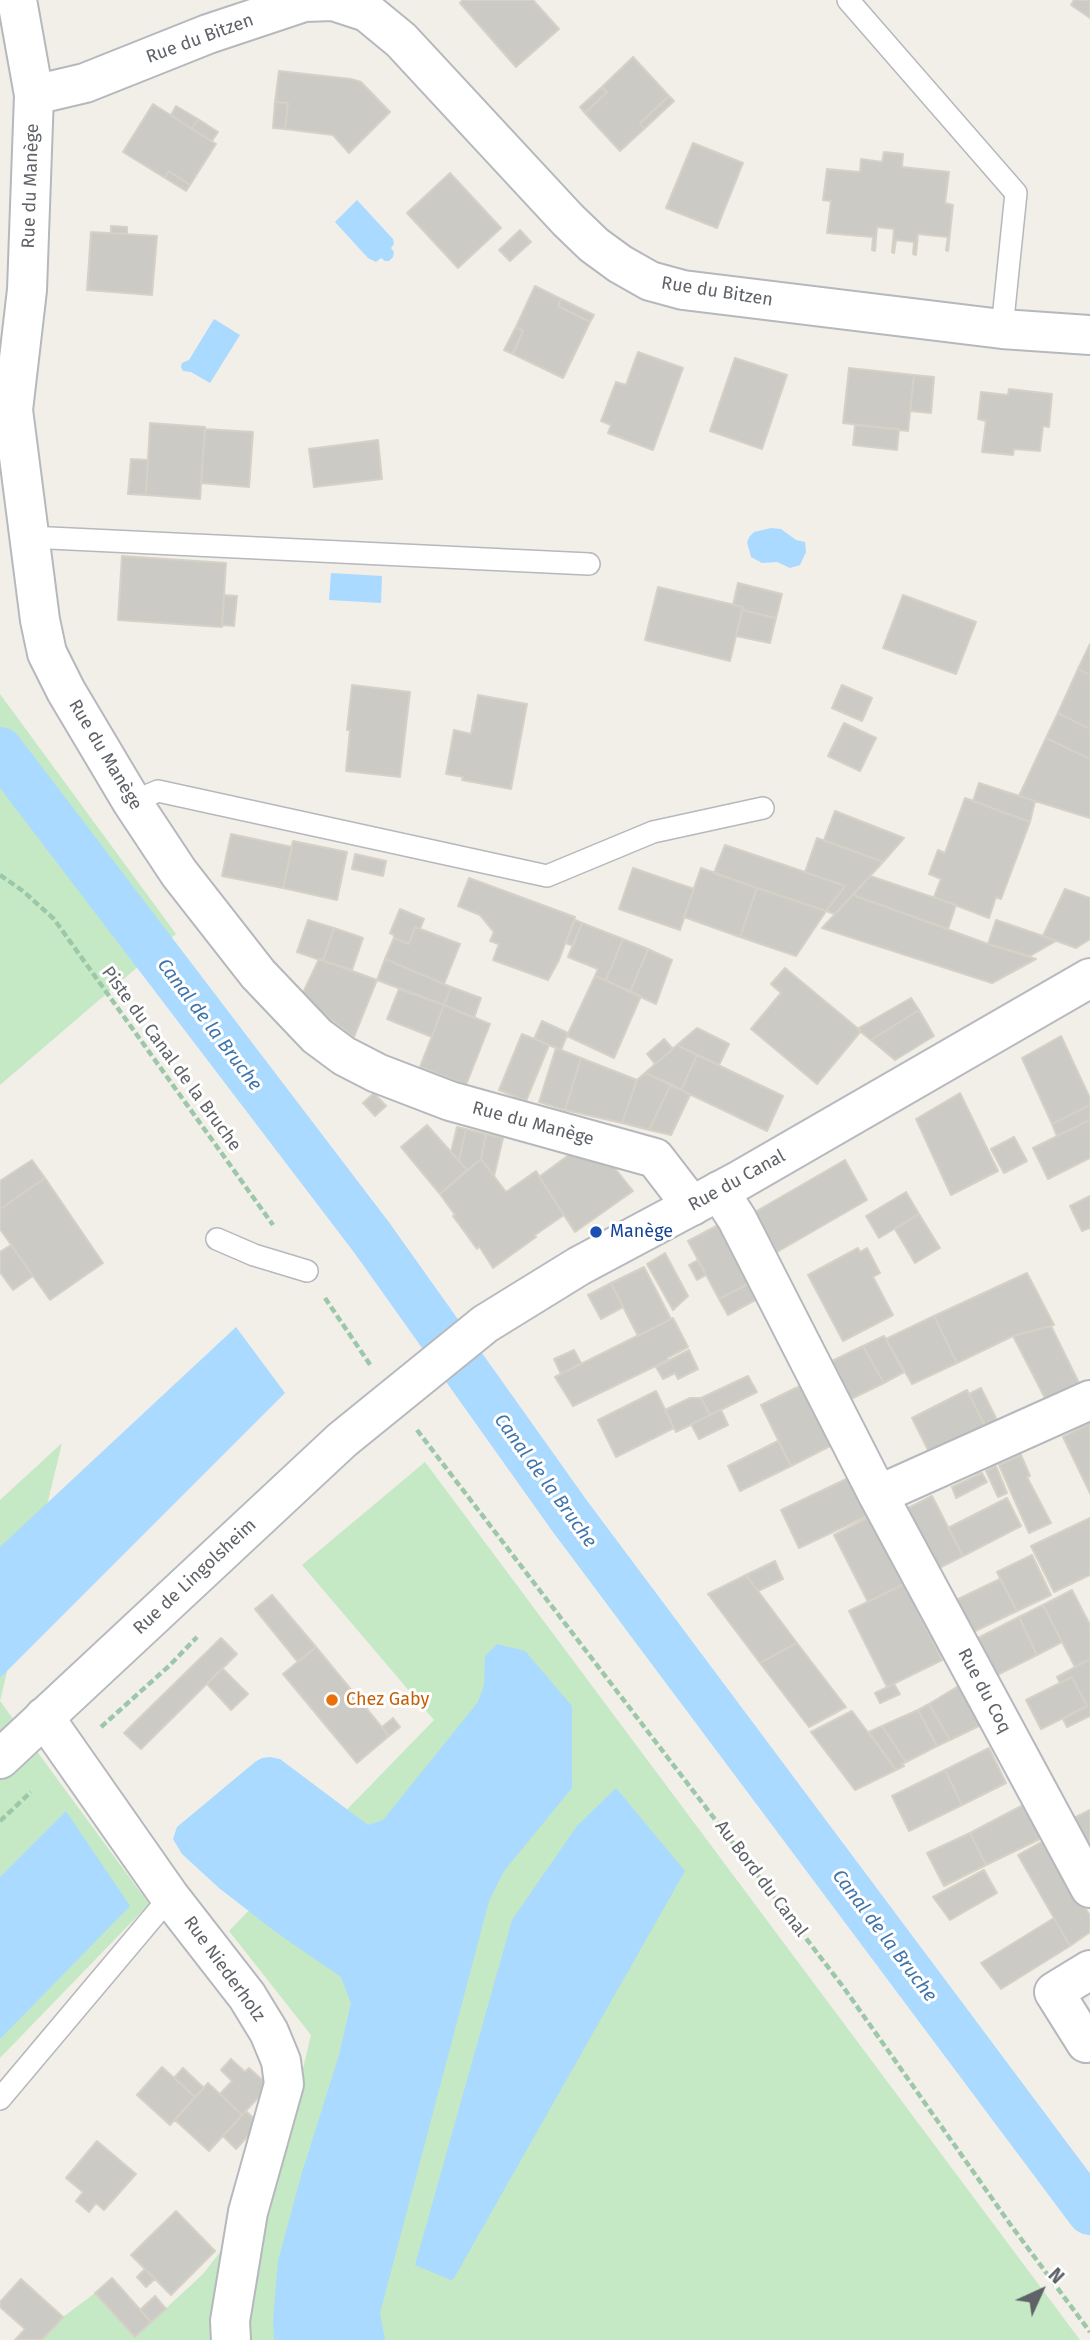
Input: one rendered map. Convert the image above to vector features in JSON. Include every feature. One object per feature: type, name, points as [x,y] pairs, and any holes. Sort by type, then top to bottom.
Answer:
[{"type":"street","name":"Rue du Manège","points":[[17,0],[34,95],[27,290],[13,410],[40,620],[47,653],[66,691],[132,802],[179,873],[257,974],[317,1035],[344,1056],[377,1073],[450,1101],[655,1158],[705,1199]]},
{"type":"street","name":"Rue du Bitzen","points":[[34,95],[85,83],[208,34],[304,2],[333,1],[366,6],[585,237],[620,264],[650,281],[683,290],[1002,329],[1090,335]]},
{"type":"street","name":"Rue du Canal","points":[[408,1387],[485,1324],[579,1266],[705,1199],[1090,978]]},
{"type":"street","name":"Rue du Coq","points":[[705,1199],[737,1219],[878,1495],[1090,1888]]},
{"type":"street","name":"Rue de Lingolsheim","points":[[0,1759],[342,1440],[408,1387]]},
{"type":"street","points":[[878,1495],[1090,1400]]},
{"type":"street","name":"Rue Niederholz","points":[[44,1717],[170,1897],[247,1996],[270,2032],[281,2061],[284,2084],[248,2212],[230,2321],[231,2340]]},
{"type":"street","points":[[1090,1970],[1054,1992],[1086,2043],[1090,2040]]},
{"type":"lane","points":[[848,0],[1016,193],[1002,329]]},
{"type":"lane","points":[[29,537],[589,564]]},
{"type":"lane","points":[[132,802],[158,791],[547,876],[653,832],[763,808]]},
{"type":"lane","points":[[217,1239],[254,1255],[307,1271]]},
{"type":"lane","points":[[0,2099],[170,1897]]},
{"type":"path","name":"Piste du Canal de la Bruche","points":[[0,875],[23,891],[54,919],[307,1271]]},
{"type":"path","points":[[307,1271],[408,1387]]},
{"type":"path","name":"Au Bord du Canal","points":[[420,1434],[844,1988],[1010,2224],[1090,2332]]},
{"type":"green space","points":[[0,694],[176,934],[0,1085]]},
{"type":"green space","points":[[62,1443],[0,1701],[0,1500]]},
{"type":"green space","points":[[425,1462],[1080,2340],[42,2340],[63,2317],[95,2293],[136,2336],[203,2274],[276,2181],[311,2035],[229,1931],[434,1720],[302,1565]]},
{"type":"green space","points":[[0,1701],[149,1904],[0,2058]]},
{"type":"water","points":[[357,200],[393,239],[391,248],[394,252],[389,261],[381,258],[376,262],[368,258],[335,222]]},
{"type":"water","points":[[214,319],[240,335],[210,383],[191,372],[183,371],[181,367],[182,363],[189,360]]},
{"type":"water","points":[[781,529],[796,540],[805,542],[806,552],[800,565],[790,568],[777,562],[762,563],[751,557],[747,542],[750,536],[754,532]]},
{"type":"water","points":[[331,573],[382,576],[381,603],[329,600]]},
{"type":"water","points":[[236,1327],[285,1393],[0,1678],[0,1547]]},
{"type":"water","points":[[497,1644],[525,1651],[572,1706],[572,1788],[504,1871],[489,1901],[380,2313],[385,2340],[274,2340],[278,2261],[339,2055],[351,2003],[341,1977],[277,1933],[219,1888],[182,1854],[173,1839],[177,1827],[255,1762],[270,1757],[280,1759],[368,1825],[383,1820],[478,1702],[484,1685],[485,1656]]},
{"type":"water","points":[[616,1788],[685,1871],[451,2280],[415,2265],[512,1920],[577,1826]]},
{"type":"water","points":[[66,1811],[130,1906],[0,2039],[0,1877]]},
{"type":"building","points":[[463,0],[533,0],[559,29],[516,67],[460,3]]},
{"type":"building","points":[[1074,0],[1090,0],[1090,18],[1071,5]]},
{"type":"building","points":[[633,57],[669,96],[640,123],[644,129],[620,151],[585,113],[607,92],[602,87]]},
{"type":"building","points":[[279,71],[361,82],[390,112],[349,153],[333,135],[285,129],[288,103],[275,102]]},
{"type":"building","points":[[602,87],[607,92],[585,113],[580,107]]},
{"type":"building","points":[[669,96],[674,101],[644,129],[640,123]]},
{"type":"building","points":[[275,102],[288,103],[285,129],[273,128]]},
{"type":"building","points":[[153,104],[216,144],[190,185],[169,171],[165,178],[123,152]]},
{"type":"building","points":[[176,106],[198,119],[192,129],[171,115]]},
{"type":"building","points":[[198,119],[218,132],[212,141],[192,129]]},
{"type":"building","points":[[693,143],[743,163],[717,228],[666,208]]},
{"type":"building","points":[[884,152],[903,154],[902,167],[949,172],[945,203],[953,205],[948,251],[948,237],[918,234],[916,255],[913,254],[914,242],[896,240],[894,253],[892,252],[894,229],[877,227],[875,251],[872,250],[873,237],[827,233],[831,201],[823,200],[827,169],[860,172],[861,159],[882,162]]},
{"type":"building","points":[[169,171],[190,185],[186,191],[165,178]]},
{"type":"building","points":[[450,173],[501,228],[458,268],[407,213]]},
{"type":"building","points":[[111,226],[127,227],[127,234],[111,233]]},
{"type":"building","points":[[520,230],[531,242],[510,261],[499,250]]},
{"type":"building","points":[[91,232],[157,236],[152,295],[87,290]]},
{"type":"building","points":[[535,286],[561,299],[558,306],[590,322],[563,378],[513,354],[523,331],[516,327]]},
{"type":"building","points":[[561,299],[594,315],[590,322],[558,306]]},
{"type":"building","points":[[516,327],[523,331],[513,354],[504,350]]},
{"type":"building","points":[[638,352],[683,368],[653,450],[608,433],[611,425],[601,421],[616,382],[626,385]]},
{"type":"building","points":[[735,358],[787,375],[762,449],[710,431]]},
{"type":"building","points":[[849,368],[914,375],[908,431],[843,423]]},
{"type":"building","points":[[914,375],[934,377],[931,413],[910,411]]},
{"type":"building","points":[[1009,389],[1052,394],[1049,427],[1043,426],[1040,451],[1014,449],[1013,455],[982,452],[986,421],[978,419],[981,392],[1008,395]]},
{"type":"building","points":[[150,423],[205,427],[200,499],[146,495]]},
{"type":"building","points":[[855,425],[899,429],[897,450],[853,445]]},
{"type":"building","points":[[205,429],[253,432],[249,487],[201,483]]},
{"type":"building","points":[[378,440],[382,479],[314,487],[309,449]]},
{"type":"building","points":[[131,459],[148,460],[146,495],[128,494]]},
{"type":"building","points":[[122,556],[226,563],[222,627],[118,620]]},
{"type":"building","points":[[738,583],[782,594],[776,618],[742,610],[743,607],[733,605]]},
{"type":"building","points":[[658,587],[743,607],[730,661],[645,640]]},
{"type":"building","points":[[224,595],[237,596],[234,626],[222,625]]},
{"type":"building","points":[[903,595],[976,622],[956,674],[883,648]]},
{"type":"building","points":[[742,610],[776,618],[770,643],[736,636]]},
{"type":"building","points":[[1090,644],[1090,675],[1078,669]]},
{"type":"building","points":[[1078,669],[1090,675],[1090,729],[1058,713]]},
{"type":"building","points":[[352,685],[410,692],[400,777],[346,771]]},
{"type":"building","points":[[842,685],[872,698],[862,721],[832,708]]},
{"type":"building","points":[[478,695],[527,704],[511,789],[462,780],[463,777],[446,774],[454,730],[471,734]]},
{"type":"building","points":[[1058,713],[1090,729],[1090,759],[1046,738]]},
{"type":"building","points":[[844,723],[876,738],[860,771],[828,756]]},
{"type":"building","points":[[1046,738],[1090,759],[1090,818],[1019,796]]},
{"type":"building","points":[[979,783],[1035,801],[1030,822],[973,801]]},
{"type":"building","points":[[965,798],[1030,822],[1001,899],[996,897],[989,918],[934,897],[941,879],[929,874],[938,850],[945,853]]},
{"type":"building","points":[[835,811],[904,838],[883,862],[824,840]]},
{"type":"building","points":[[231,834],[292,847],[283,888],[222,876]]},
{"type":"building","points":[[817,838],[883,862],[835,914],[826,911],[845,886],[805,872]]},
{"type":"building","points":[[293,841],[347,852],[337,900],[283,888]]},
{"type":"building","points":[[725,845],[845,886],[826,911],[757,888],[714,873]]},
{"type":"building","points":[[355,854],[386,861],[383,876],[352,869]]},
{"type":"building","points":[[633,868],[694,889],[680,930],[619,909]]},
{"type":"building","points":[[701,868],[757,888],[740,937],[684,917]]},
{"type":"building","points":[[870,876],[956,905],[948,929],[853,895]]},
{"type":"building","points":[[469,878],[575,917],[559,960],[548,980],[493,960],[499,944],[490,941],[494,932],[480,915],[458,906]]},
{"type":"building","points":[[757,888],[826,911],[796,956],[740,937]]},
{"type":"building","points":[[1065,889],[1090,898],[1090,939],[1076,948],[1043,936]]},
{"type":"building","points":[[853,895],[1036,959],[992,983],[822,928]]},
{"type":"building","points":[[400,909],[424,919],[420,929],[415,927],[409,944],[394,938],[390,933]]},
{"type":"building","points":[[308,920],[334,928],[323,961],[297,952]]},
{"type":"building","points":[[575,920],[582,923],[573,946],[566,943]]},
{"type":"building","points":[[996,920],[1056,941],[1030,956],[988,944]]},
{"type":"building","points":[[582,923],[623,939],[606,980],[595,976],[598,969],[568,957]]},
{"type":"building","points":[[415,927],[460,944],[444,984],[385,959],[394,938],[409,944]]},
{"type":"building","points":[[334,928],[363,938],[352,970],[323,961]]},
{"type":"building","points":[[623,939],[648,949],[630,992],[606,980]]},
{"type":"building","points":[[648,949],[672,960],[656,1004],[630,992]]},
{"type":"building","points":[[319,959],[377,980],[354,1037],[301,997]]},
{"type":"building","points":[[385,959],[451,987],[444,1005],[377,980]]},
{"type":"building","points":[[785,968],[861,1031],[817,1084],[751,1029],[781,993],[771,984]]},
{"type":"building","points":[[595,976],[641,996],[614,1058],[567,1036]]},
{"type":"building","points":[[451,987],[481,998],[474,1018],[444,1005]]},
{"type":"building","points":[[399,989],[444,1005],[432,1037],[387,1019]]},
{"type":"building","points":[[911,998],[919,1010],[871,1040],[857,1029]]},
{"type":"building","points":[[444,1005],[490,1024],[466,1085],[420,1067]]},
{"type":"building","points":[[919,1010],[934,1036],[895,1060],[871,1040]]},
{"type":"building","points":[[542,1021],[568,1033],[561,1050],[534,1039]]},
{"type":"building","points":[[697,1028],[729,1044],[719,1065],[677,1045]]},
{"type":"building","points":[[522,1034],[549,1045],[526,1101],[499,1090]]},
{"type":"building","points":[[1061,1036],[1090,1098],[1090,1105],[1052,1124],[1022,1058]]},
{"type":"building","points":[[664,1039],[673,1049],[655,1064],[647,1054]]},
{"type":"building","points":[[677,1045],[697,1055],[681,1090],[645,1073]]},
{"type":"building","points":[[556,1048],[581,1058],[565,1110],[539,1102]]},
{"type":"building","points":[[697,1055],[783,1096],[767,1131],[681,1090]]},
{"type":"building","points":[[581,1058],[637,1080],[622,1123],[565,1110]]},
{"type":"building","points":[[645,1073],[671,1084],[649,1130],[622,1123],[637,1080]]},
{"type":"building","points":[[671,1084],[690,1095],[671,1135],[649,1130]]},
{"type":"building","points":[[374,1093],[386,1106],[375,1116],[363,1103]]},
{"type":"building","points":[[960,1093],[998,1171],[951,1195],[916,1119]]},
{"type":"building","points":[[1090,1105],[1090,1120],[1057,1136],[1052,1124]]},
{"type":"building","points":[[1090,1120],[1090,1158],[1048,1179],[1033,1148]]},
{"type":"building","points":[[427,1125],[467,1170],[440,1194],[401,1147]]},
{"type":"building","points":[[457,1127],[466,1129],[459,1161],[451,1152]]},
{"type":"building","points":[[466,1129],[486,1134],[481,1159],[467,1170],[459,1161]]},
{"type":"building","points":[[486,1134],[503,1138],[494,1176],[481,1159]]},
{"type":"building","points":[[1014,1137],[1027,1161],[1004,1173],[991,1149]]},
{"type":"building","points":[[570,1154],[613,1166],[633,1191],[575,1232],[539,1177]]},
{"type":"building","points":[[481,1159],[506,1192],[536,1171],[564,1215],[493,1268],[479,1246],[477,1249],[453,1216],[455,1215],[440,1194]]},
{"type":"building","points":[[32,1160],[45,1178],[0,1209],[0,1181]]},
{"type":"building","points":[[845,1160],[867,1200],[777,1252],[755,1212]]},
{"type":"building","points":[[45,1178],[103,1263],[50,1300],[0,1229],[0,1209]]},
{"type":"building","points":[[906,1192],[919,1214],[879,1238],[866,1216]]},
{"type":"building","points":[[1090,1196],[1090,1228],[1082,1231],[1070,1206]]},
{"type":"building","points":[[919,1214],[940,1248],[915,1263],[895,1229]]},
{"type":"building","points":[[722,1223],[753,1281],[719,1299],[688,1241]]},
{"type":"building","points":[[11,1245],[33,1276],[13,1290],[0,1272],[0,1252]]},
{"type":"building","points":[[858,1248],[860,1252],[867,1248],[880,1273],[873,1277],[893,1315],[843,1341],[808,1275]]},
{"type":"building","points":[[665,1253],[688,1296],[673,1310],[647,1264]]},
{"type":"building","points":[[698,1260],[706,1275],[697,1280],[689,1265]]},
{"type":"building","points":[[644,1267],[671,1319],[638,1336],[611,1283]]},
{"type":"building","points":[[1027,1273],[1054,1325],[1013,1336],[957,1363],[934,1316]]},
{"type":"building","points":[[611,1283],[623,1307],[601,1319],[588,1295]]},
{"type":"building","points":[[749,1284],[757,1299],[728,1315],[719,1299]]},
{"type":"building","points":[[934,1316],[957,1363],[912,1384],[886,1339]]},
{"type":"building","points":[[673,1318],[688,1347],[667,1358],[668,1360],[573,1406],[555,1377]]},
{"type":"building","points":[[1051,1326],[1079,1383],[1046,1400],[1013,1336]]},
{"type":"building","points":[[884,1336],[904,1372],[884,1383],[863,1346]]},
{"type":"building","points":[[863,1346],[884,1383],[851,1399],[832,1361]]},
{"type":"building","points":[[574,1350],[581,1363],[561,1374],[554,1359]]},
{"type":"building","points":[[689,1350],[698,1369],[678,1379],[675,1373],[663,1379],[656,1367]]},
{"type":"building","points":[[748,1376],[757,1392],[710,1415],[701,1398]]},
{"type":"building","points":[[806,1383],[836,1443],[791,1466],[761,1405]]},
{"type":"building","points":[[981,1388],[998,1422],[986,1428],[969,1394]]},
{"type":"building","points":[[967,1390],[986,1428],[931,1456],[912,1418]]},
{"type":"building","points":[[656,1391],[674,1428],[616,1457],[598,1420]]},
{"type":"building","points":[[690,1398],[701,1398],[710,1415],[676,1432],[665,1410]]},
{"type":"building","points":[[721,1410],[728,1425],[699,1439],[691,1424]]},
{"type":"building","points":[[1090,1423],[1090,1493],[1063,1437]]},
{"type":"building","points":[[778,1441],[791,1466],[740,1491],[728,1466]]},
{"type":"building","points":[[1021,1455],[1030,1476],[1027,1477],[1051,1523],[1029,1533],[999,1465]]},
{"type":"building","points":[[996,1466],[1007,1493],[998,1497],[986,1471]]},
{"type":"building","points":[[982,1473],[987,1482],[956,1498],[952,1487]]},
{"type":"building","points":[[857,1474],[875,1512],[799,1548],[781,1510]]},
{"type":"building","points":[[932,1496],[963,1556],[939,1568],[908,1508]]},
{"type":"building","points":[[1007,1498],[1021,1526],[963,1556],[948,1528]]},
{"type":"building","points":[[875,1514],[908,1582],[868,1602],[834,1535]]},
{"type":"building","points":[[1090,1518],[1090,1575],[1054,1592],[1031,1546]]},
{"type":"building","points":[[1032,1555],[1051,1595],[1017,1611],[997,1572]]},
{"type":"building","points":[[775,1561],[783,1579],[758,1591],[746,1575]]},
{"type":"building","points":[[746,1575],[797,1643],[760,1663],[708,1594]]},
{"type":"building","points":[[1000,1579],[1017,1611],[971,1633],[956,1600]]},
{"type":"building","points":[[904,1584],[942,1660],[887,1687],[849,1611]]},
{"type":"building","points":[[1072,1590],[1090,1625],[1090,1659],[1075,1667],[1043,1605]]},
{"type":"building","points":[[272,1595],[316,1647],[298,1662],[255,1609]]},
{"type":"building","points":[[1043,1605],[1062,1642],[1037,1655],[1019,1617]]},
{"type":"building","points":[[1019,1617],[1037,1655],[995,1676],[976,1639]]},
{"type":"building","points":[[221,1638],[237,1654],[141,1749],[124,1733]]},
{"type":"building","points":[[797,1643],[846,1707],[809,1727],[760,1663]]},
{"type":"building","name":"Chez Gaby","points":[[316,1647],[389,1736],[357,1763],[283,1674]]},
{"type":"building","points":[[1090,1659],[1090,1716],[1067,1727],[1063,1719],[1087,1706],[1072,1677],[1060,1683],[1057,1677]]},
{"type":"building","points":[[222,1668],[248,1694],[231,1710],[207,1684]]},
{"type":"building","points":[[1072,1677],[1087,1706],[1041,1729],[1026,1700]]},
{"type":"building","points":[[894,1684],[900,1694],[880,1703],[875,1693]]},
{"type":"building","points":[[960,1685],[983,1724],[950,1740],[929,1704]]},
{"type":"building","points":[[929,1704],[950,1740],[937,1746],[918,1710]]},
{"type":"building","points":[[918,1710],[937,1746],[906,1762],[882,1726]]},
{"type":"building","points":[[852,1711],[896,1770],[855,1790],[811,1732]]},
{"type":"building","points":[[393,1718],[400,1727],[389,1736],[382,1727]]},
{"type":"building","points":[[882,1726],[906,1762],[896,1770],[869,1732]]},
{"type":"building","points":[[989,1748],[1006,1783],[962,1805],[945,1770]]},
{"type":"building","points":[[945,1770],[962,1805],[909,1831],[892,1796]]},
{"type":"building","points":[[1027,1803],[1044,1837],[986,1865],[970,1833]]},
{"type":"building","points":[[1090,1810],[1090,1849],[1074,1818]]},
{"type":"building","points":[[970,1833],[986,1865],[944,1886],[927,1853]]},
{"type":"building","points":[[1045,1840],[1090,1916],[1090,1932],[1070,1946],[1018,1855]]},
{"type":"building","points":[[984,1870],[997,1893],[950,1920],[933,1897]]},
{"type":"building","points":[[1054,1918],[1070,1946],[1001,1989],[981,1963]]},
{"type":"building","points":[[231,2059],[245,2072],[249,2068],[269,2086],[242,2115],[220,2094],[232,2081],[221,2070]]},
{"type":"building","points":[[162,2067],[195,2097],[170,2125],[137,2095]]},
{"type":"building","points":[[183,2068],[204,2088],[195,2097],[174,2078]]},
{"type":"building","points":[[208,2083],[242,2115],[209,2151],[175,2120]]},
{"type":"building","points":[[246,2111],[259,2124],[236,2149],[223,2136]]},
{"type":"building","points":[[97,2141],[136,2174],[104,2210],[96,2203],[89,2212],[76,2201],[83,2192],[66,2178]]},
{"type":"building","points":[[176,2211],[215,2251],[171,2295],[131,2255]]},
{"type":"building","points":[[145,2269],[155,2279],[146,2287],[137,2277]]},
{"type":"building","points":[[112,2278],[151,2322],[135,2337],[95,2293]]},
{"type":"building","points":[[21,2279],[63,2317],[42,2340],[15,2340],[25,2329],[0,2307],[0,2302]]},
{"type":"building","points":[[155,2296],[166,2309],[151,2322],[140,2310]]},
{"type":"waterway","name":"Canal de la Bruche","points":[[0,750],[372,1238],[569,1515],[1090,2212]]},
{"type":"place","name":"Manège","points":[[596,1232]]},
{"type":"place","name":"Chez Gaby","points":[[332,1700]]}]
